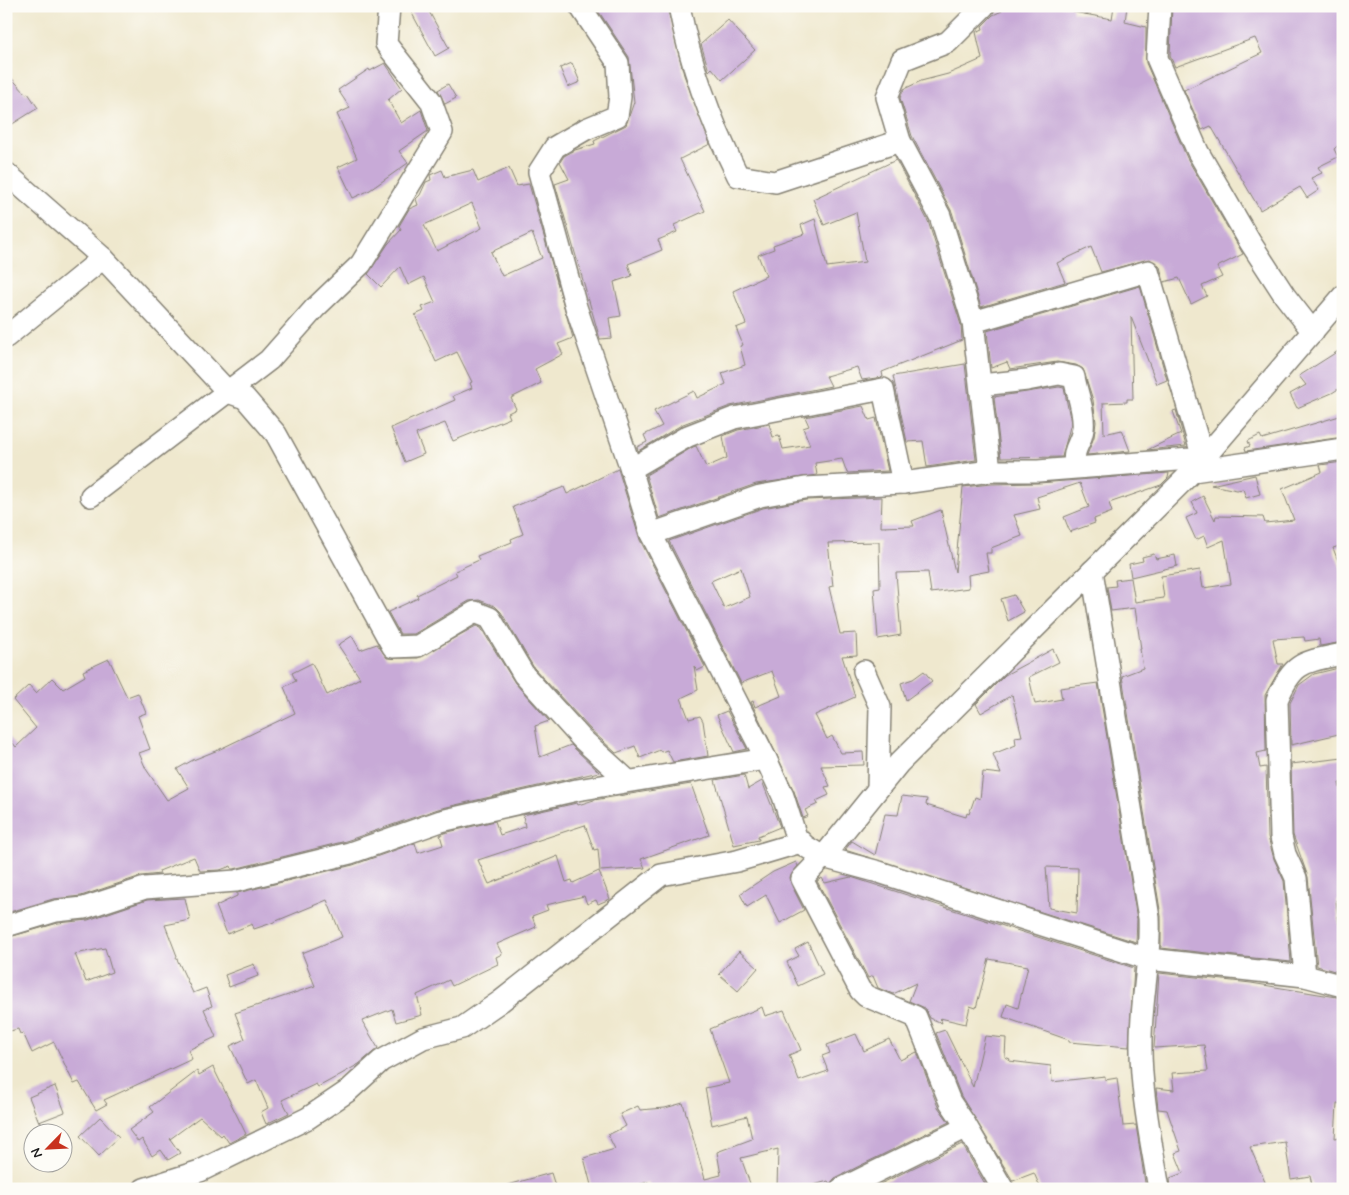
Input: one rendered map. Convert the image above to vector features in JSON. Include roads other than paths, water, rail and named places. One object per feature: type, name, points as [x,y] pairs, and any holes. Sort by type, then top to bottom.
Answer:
[{"type":"street","points":[[90,496],[269,360],[315,308],[362,264],[442,132],[431,102],[386,44],[389,6]]},
{"type":"street","points":[[580,6],[618,63],[620,97],[616,116],[586,129],[555,147],[538,172],[576,307],[651,534],[766,759],[783,796],[796,837],[823,857],[1148,959],[1304,976],[1343,986]]},
{"type":"street","points":[[679,6],[687,49],[722,143],[738,176],[775,182],[900,141]]},
{"type":"street","points":[[984,6],[948,42],[902,60],[887,97],[900,141],[940,216],[973,322],[990,471]]},
{"type":"street","points":[[1160,6],[1157,58],[1198,152],[1250,242],[1285,296],[1313,332]]},
{"type":"street","points":[[6,172],[103,258],[228,392],[245,398],[276,434],[393,647],[418,646],[475,612],[490,618],[524,675],[582,739],[627,780]]},
{"type":"street","points":[[6,337],[103,258]]},
{"type":"street","points":[[973,322],[1148,271],[1198,464]]},
{"type":"street","points":[[1003,1189],[950,1102],[916,1017],[866,996],[860,990],[802,879],[823,857],[899,763],[1198,464],[1343,296]]},
{"type":"street","points":[[981,385],[1059,374],[1074,378],[1080,398],[1083,429],[1073,454],[1075,466]]},
{"type":"street","points":[[631,469],[688,436],[734,418],[883,389],[903,483]]},
{"type":"street","points":[[651,534],[760,496],[805,488],[903,483],[990,471],[1038,471],[1075,466],[1198,464],[1343,449]]},
{"type":"street","points":[[1092,570],[1149,918],[1150,940],[1142,1012],[1142,1082],[1159,1189]]},
{"type":"street","points":[[1304,976],[1296,878],[1285,854],[1281,838],[1277,700],[1285,680],[1297,668],[1307,662],[1343,654]]},
{"type":"street","points":[[864,671],[880,707],[878,788]]},
{"type":"street","points":[[6,926],[56,911],[84,908],[145,888],[236,881],[350,853],[441,821],[627,780],[710,770],[766,759]]},
{"type":"street","points":[[144,1189],[200,1171],[308,1118],[348,1091],[381,1061],[423,1038],[462,1028],[500,1002],[661,875],[737,861],[801,842]]},
{"type":"street","points":[[842,1189],[959,1131],[965,1124]]}]
